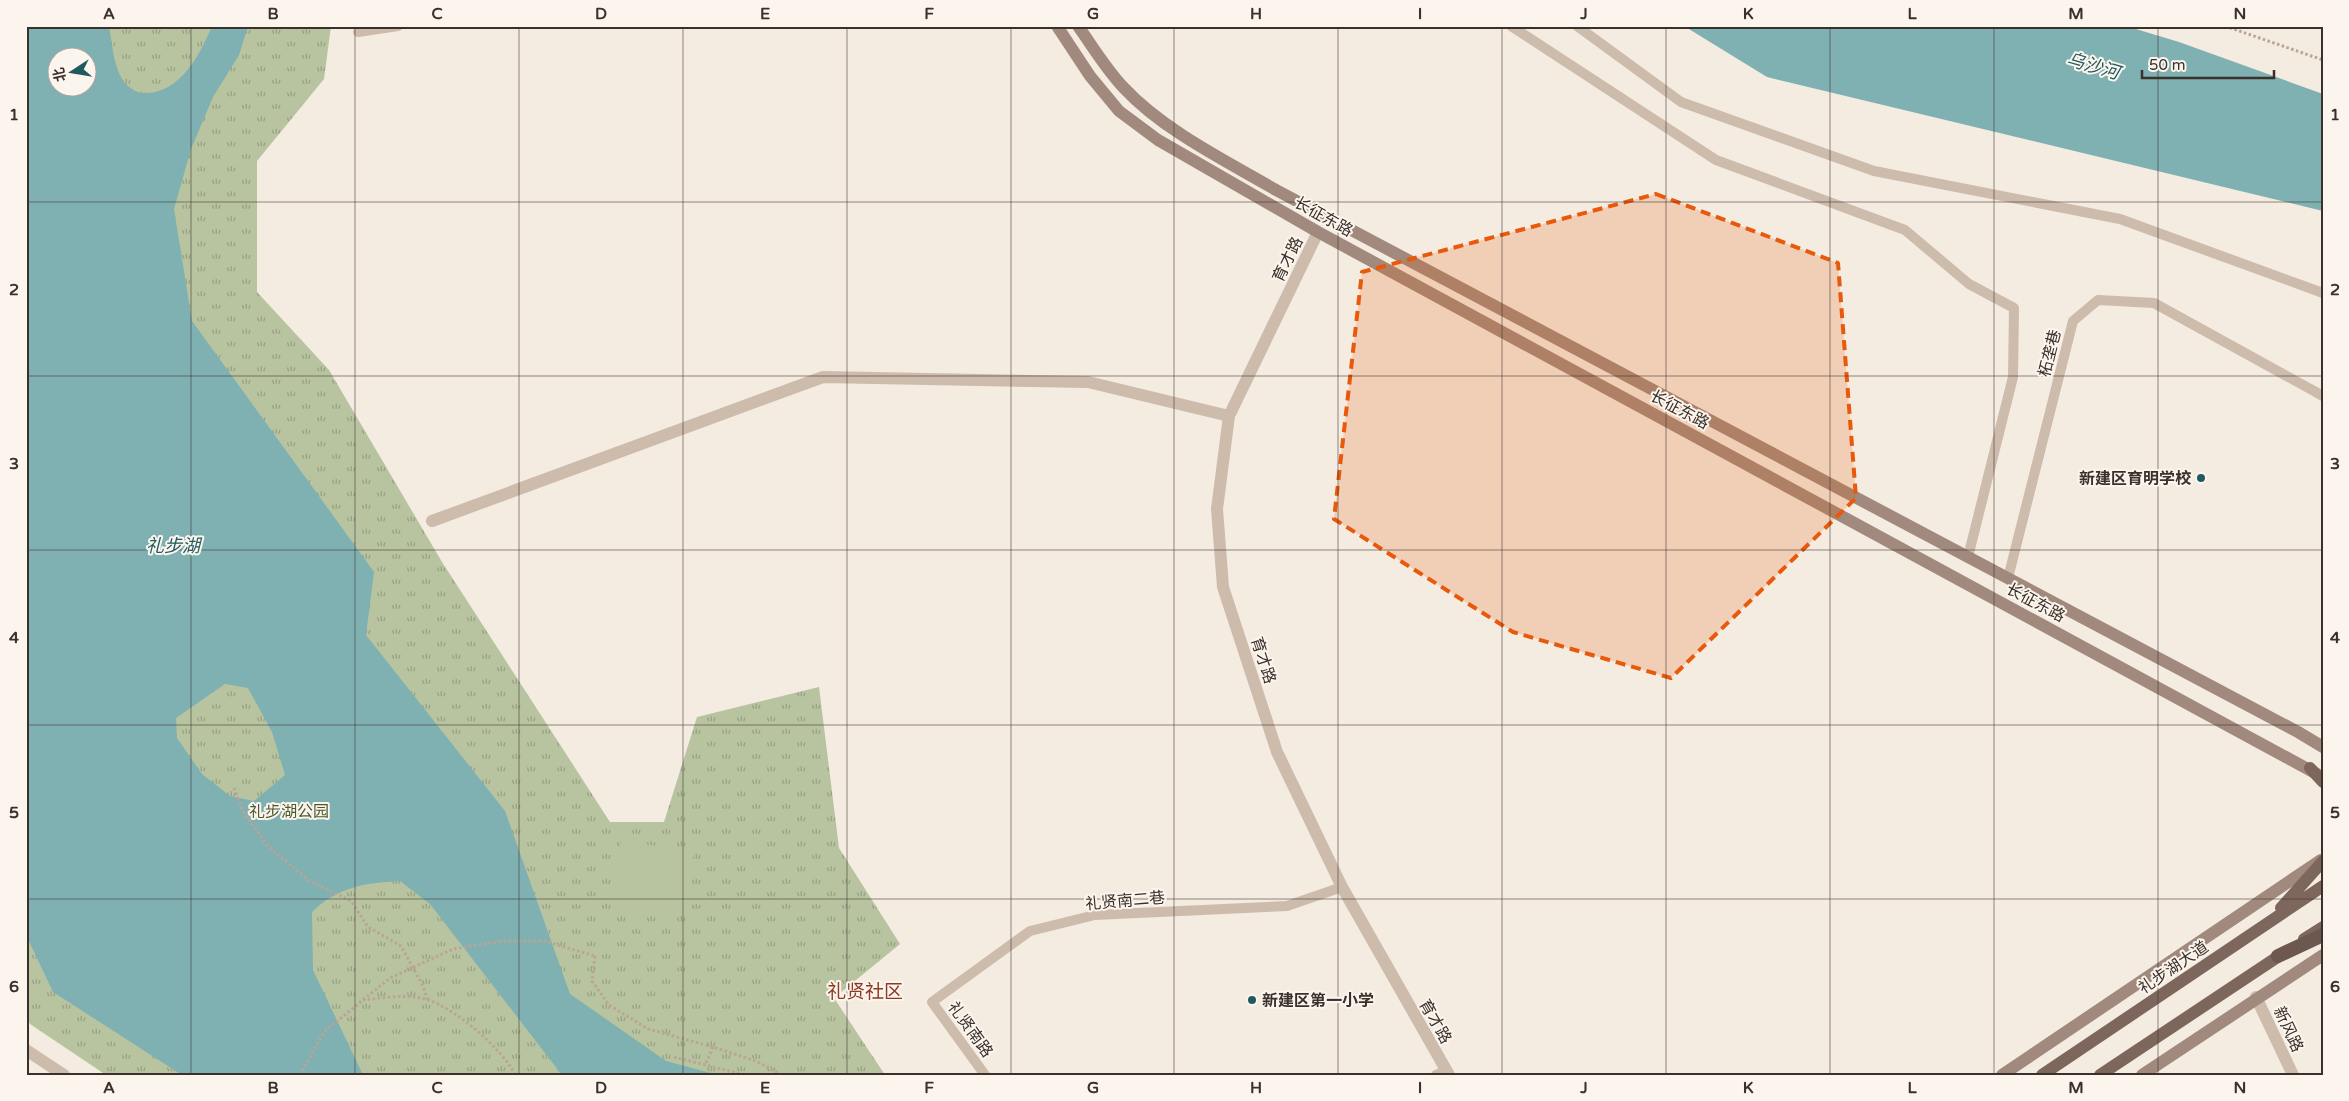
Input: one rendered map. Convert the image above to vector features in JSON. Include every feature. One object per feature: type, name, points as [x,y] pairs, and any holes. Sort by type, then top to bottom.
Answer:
[{"type":"highway","points":[[2278,956],[2323,935]]},
{"type":"main road","name":"长征东路","points":[[1057,26],[1090,76],[1120,110],[1158,140],[1318,232],[2310,768],[2323,778]]},
{"type":"main road","name":"长征东路","points":[[1078,26],[1103,63],[1125,89],[1171,127],[1210,152],[1276,190],[1968,556],[2323,747]]},
{"type":"main road","points":[[2310,768],[2323,782]]},
{"type":"main road","points":[[2263,926],[2304,884],[2323,860]]},
{"type":"main road","points":[[2002,1075],[2323,860]]},
{"type":"main road","name":"礼步湖大道","points":[[2042,1075],[2323,886]]},
{"type":"main road","points":[[2100,1075],[2323,927]]},
{"type":"main road","points":[[2142,1075],[2323,954]]},
{"type":"street","name":"育才路","points":[[1318,232],[1229,416],[1217,509],[1224,587],[1277,752],[1342,888],[1443,1073]]},
{"type":"street","points":[[432,521],[823,377],[1088,382],[1229,416]]},
{"type":"street","name":"新风路","points":[[2256,998],[2293,1075]]},
{"type":"street","points":[[26,1050],[64,1075]]},
{"type":"lane","points":[[358,32],[398,26]]},
{"type":"lane","points":[[1511,26],[1716,160],[1905,230],[1969,284],[2014,308],[2013,377],[1968,556]]},
{"type":"lane","points":[[1577,26],[1681,102],[1874,171],[2120,219],[2323,293]]},
{"type":"lane","name":"柘垄巷","points":[[2008,578],[2072,321],[2098,300],[2154,303],[2323,396]]},
{"type":"lane","name":"礼贤南二巷","points":[[932,1002],[1030,931],[1095,914],[1287,906],[1342,888]]},
{"type":"lane","name":"礼贤南路","points":[[932,1002],[985,1075]]},
{"type":"path","points":[[2225,26],[2323,60]]},
{"type":"path","points":[[234,788],[243,811],[266,845],[308,880],[350,901],[368,927],[401,946],[422,984],[428,1000]]},
{"type":"path","points":[[300,1075],[324,1032],[390,978],[453,949],[502,940],[544,941],[595,956],[592,981],[609,1005],[648,1029],[713,1046],[756,1061],[782,1075]]},
{"type":"path","points":[[363,1000],[397,996],[428,1000],[467,1022],[510,1064],[514,1075]]},
{"type":"path","points":[[706,1063],[713,1046]]},
{"type":"path","points":[[674,1056],[706,1063],[745,1075]]},
{"type":"highlighted area","points":[[1656,194],[1838,263],[1856,498],[1671,678],[1513,632],[1334,519],[1362,272]]},
{"type":"green space","name":"礼步湖公园","points":[[26,26],[331,26],[324,79],[257,161],[257,292],[329,370],[442,562],[610,822],[664,822],[697,717],[819,687],[839,848],[900,944],[834,998],[885,1075],[106,1075],[30,1024],[26,1015]]},
{"type":"green space","points":[[621,841],[694,851],[686,916],[612,906]]},
{"type":"water","name":"礼步湖","points":[[26,26],[109,26],[115,60],[122,79],[137,92],[143,93],[156,92],[177,80],[194,60],[212,26],[248,26],[239,55],[213,97],[191,149],[174,209],[192,321],[374,572],[366,635],[505,811],[570,994],[666,1061],[718,1075],[562,1075],[430,904],[400,881],[375,883],[352,888],[332,897],[312,912],[313,970],[363,1075],[182,1075],[53,992],[26,935]],"holes":[[[225,684],[248,688],[272,732],[285,775],[254,801],[230,796],[202,774],[177,738],[176,718]]]},
{"type":"water","name":"乌沙河","points":[[1684,26],[2126,26],[2179,42],[2323,94],[2323,211],[1767,77]]},
{"type":"place","name":"新建区育明学校","points":[[2201,478]]},
{"type":"place","name":"新建区第一小学","points":[[1252,1000]]},
{"type":"district","name":"礼贤社区","points":[[865,991]]}]
